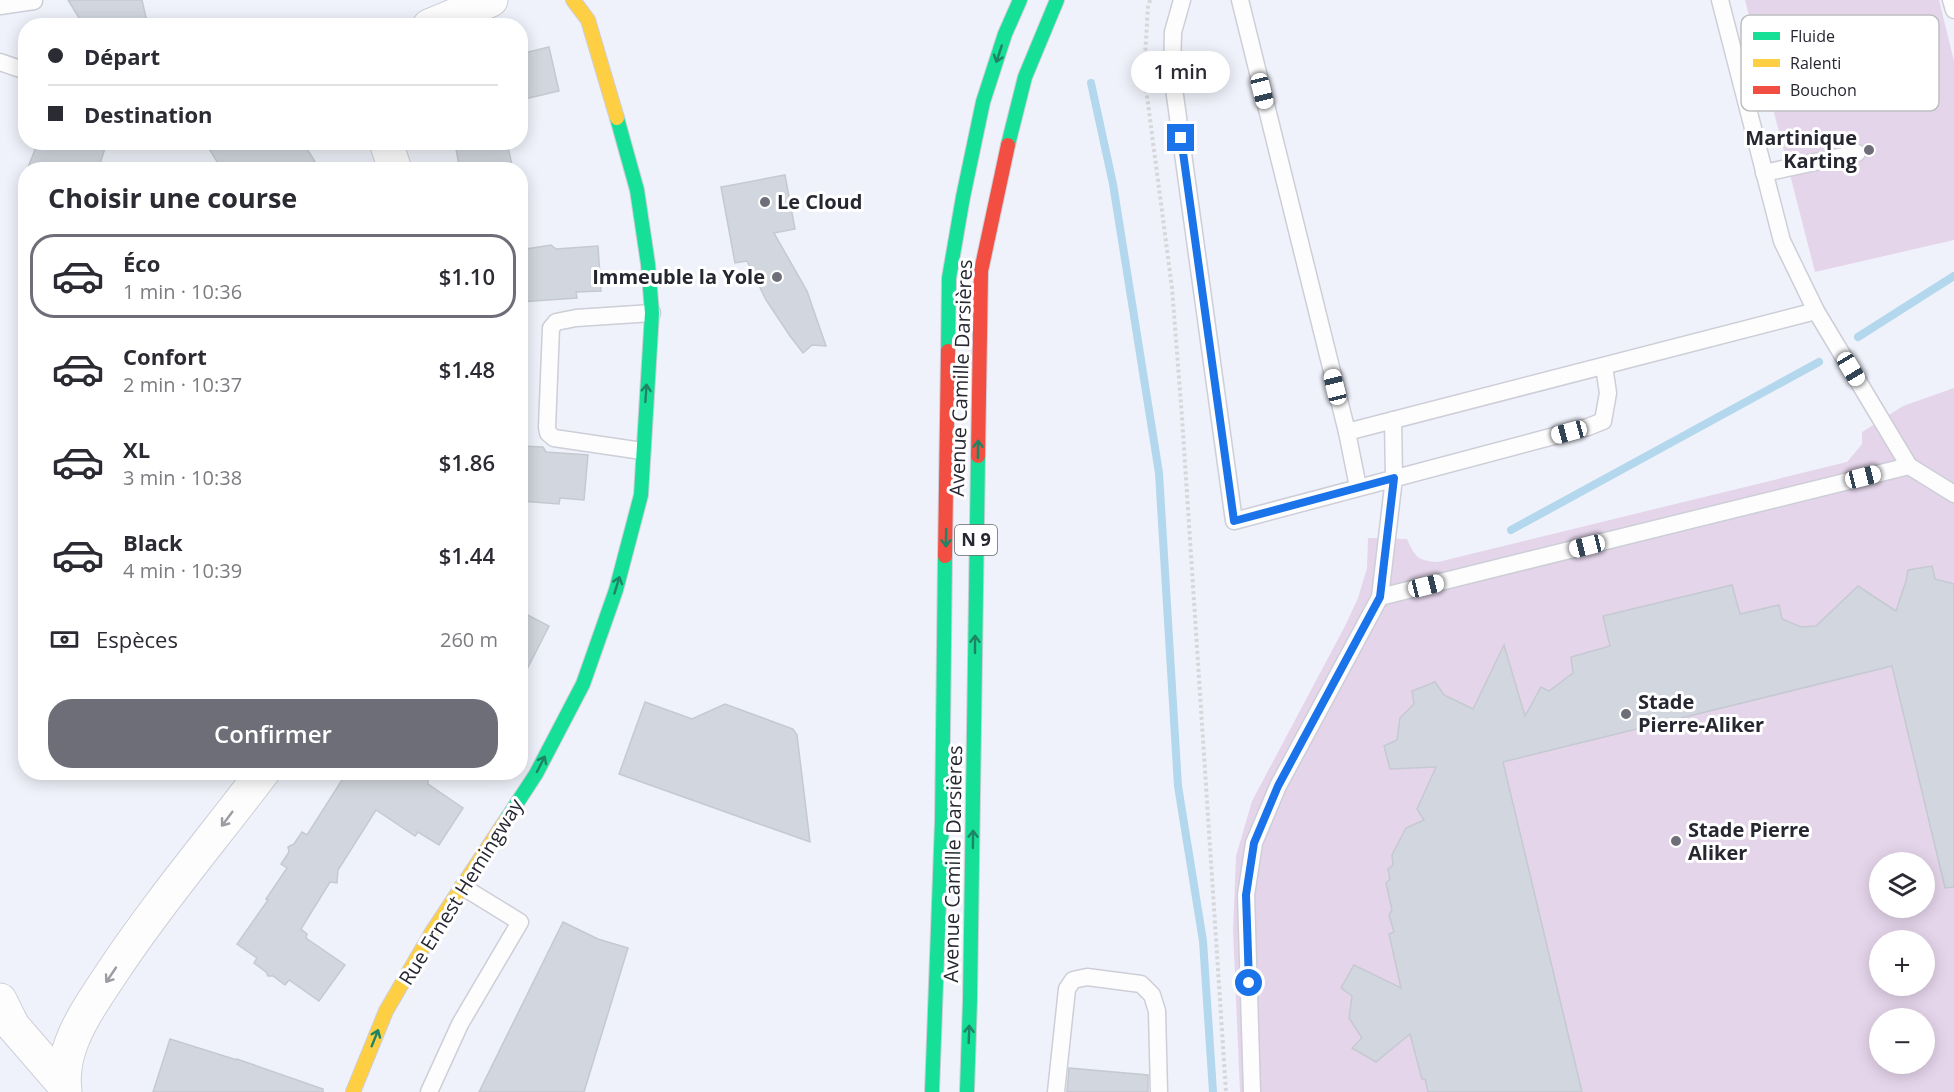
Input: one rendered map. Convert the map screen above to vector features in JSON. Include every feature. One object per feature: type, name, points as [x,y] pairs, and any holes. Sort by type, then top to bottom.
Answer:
[{"type":"main road","name":"Rue Ernest Hemingway","points":[[353,1092],[386,1011],[432,932],[536,774],[583,684],[616,590],[640,495],[652,313],[648,264],[637,190],[588,20],[573,0]]},
{"type":"main road","name":"Avenue Camille Darsières","points":[[932,1092],[942,821],[949,278],[982,102],[1005,34],[1020,0]]},
{"type":"main road","name":"Avenue Camille Darsières","points":[[967,1092],[981,272],[1000,177],[1025,77],[1057,0]]},
{"type":"street","points":[[445,18],[478,2]]},
{"type":"street","points":[[65,1088],[70,1046],[96,998],[130,946],[257,780]]},
{"type":"street","points":[[0,1000],[13,1026],[65,1088]]},
{"type":"lane","points":[[1182,0],[1173,32],[1172,74],[1234,521],[1522,446],[1603,421],[1608,393],[1604,366]]},
{"type":"lane","points":[[1240,0],[1347,432],[1358,488]]},
{"type":"lane","points":[[1720,0],[1741,83]]},
{"type":"lane","points":[[1951,0],[1954,10]]},
{"type":"lane","points":[[0,6],[34,1]]},
{"type":"lane","points":[[0,62],[18,68]]},
{"type":"lane","points":[[1748,111],[1782,241],[1816,311],[1909,466],[1954,494]]},
{"type":"lane","points":[[1764,173],[1857,153]]},
{"type":"lane","points":[[1347,432],[1816,311]]},
{"type":"lane","points":[[642,451],[554,438],[549,433],[547,427],[550,328],[556,322],[576,318],[652,313]]},
{"type":"lane","points":[[1252,1092],[1246,895],[1254,843],[1278,786],[1380,597],[1394,478],[1393,420]]},
{"type":"lane","points":[[1380,597],[1909,466]]},
{"type":"lane","points":[[429,1092],[460,1024],[520,922],[463,888]]},
{"type":"lane","points":[[1056,1092],[1067,989],[1072,980],[1087,977],[1142,984],[1152,995],[1157,1011],[1159,1092]]},
{"type":"path","points":[[1150,0],[1144,73],[1172,288],[1178,358],[1226,1092]]},
{"type":"shaded area","name":"Martinique Karting","points":[[1745,0],[1939,0],[1954,61],[1954,240],[1815,272],[1774,111],[1939,111],[1939,15],[1749,15]]},
{"type":"shaded area","name":"Stade Pierre-Aliker","points":[[1954,388],[1954,1092],[1240,1092],[1233,931],[1236,856],[1252,801],[1358,598],[1367,568],[1368,538],[1407,539],[1418,557],[1426,561],[1438,562],[1847,462],[1862,444],[1862,432],[1903,406]]},
{"type":"building","points":[[68,0],[142,0],[146,18],[79,18]]},
{"type":"building","points":[[549,47],[559,91],[528,98],[528,52]]},
{"type":"building","points":[[35,150],[104,150],[101,162],[30,162]]},
{"type":"building","points":[[210,150],[308,150],[315,162],[217,162]]},
{"type":"building","points":[[456,150],[509,150],[511,162],[458,162]]},
{"type":"building","name":"Immeuble la Yole","points":[[785,175],[795,229],[774,233],[807,291],[826,346],[812,345],[803,353],[766,300],[747,261],[735,263],[721,187]]},
{"type":"building","points":[[551,245],[556,249],[598,246],[601,291],[576,292],[577,298],[528,301],[528,249]]},
{"type":"building","points":[[528,446],[543,447],[546,452],[588,455],[584,500],[560,498],[559,504],[528,502]]},
{"type":"building","points":[[1932,566],[1935,579],[1954,584],[1954,887],[1945,888],[1892,666],[1503,762],[1582,1092],[1428,1092],[1425,1079],[1422,1079],[1410,1034],[1376,1062],[1352,1048],[1362,1038],[1349,1018],[1352,996],[1341,988],[1354,965],[1401,988],[1389,934],[1394,932],[1389,915],[1392,910],[1386,883],[1390,879],[1388,869],[1393,865],[1392,855],[1406,828],[1424,820],[1417,809],[1436,767],[1390,769],[1384,746],[1397,740],[1400,718],[1414,704],[1412,691],[1435,682],[1444,695],[1473,709],[1504,645],[1525,716],[1541,687],[1549,691],[1573,673],[1571,657],[1610,646],[1603,616],[1732,585],[1740,614],[1779,605],[1782,619],[1801,627],[1816,626],[1858,586],[1896,611],[1908,570]]},
{"type":"building","points":[[528,615],[549,626],[528,667]]},
{"type":"building","points":[[645,702],[692,719],[725,704],[793,729],[797,735],[810,842],[619,774]]},
{"type":"building","points":[[342,780],[428,780],[428,784],[463,808],[439,845],[418,832],[415,836],[376,810],[338,870],[337,883],[330,882],[301,929],[307,934],[306,938],[345,965],[319,1001],[289,980],[285,985],[273,976],[268,976],[254,963],[257,958],[237,944],[287,868],[281,864],[289,852],[288,847],[294,844],[302,832],[307,835]]},
{"type":"building","points":[[563,922],[598,939],[628,948],[584,1092],[479,1092]]},
{"type":"building","points":[[170,1039],[237,1059],[323,1089],[323,1092],[153,1092]]},
{"type":"building","points":[[1069,1068],[1148,1075],[1148,1092],[1067,1092]]},
{"type":"waterway","points":[[1091,83],[1113,184],[1159,473],[1178,786],[1203,941],[1213,1092]]},
{"type":"waterway","points":[[1858,337],[1954,276]]},
{"type":"waterway","points":[[1511,530],[1819,362]]},
{"type":"traffic: fast","points":[[948,351],[949,278],[963,197],[983,102],[1005,34],[1020,0]]},
{"type":"traffic: fast","points":[[1008,145],[1025,77],[1057,0]]},
{"type":"traffic: fast","points":[[506,820],[536,774],[583,684],[616,590],[641,495],[652,313],[648,264],[637,190],[617,118]]},
{"type":"traffic: fast","points":[[967,1092],[978,456]]},
{"type":"traffic: fast","points":[[932,1092],[942,821],[945,556]]},
{"type":"traffic: slow","points":[[573,0],[588,20],[617,118]]},
{"type":"traffic: slow","points":[[353,1092],[386,1011],[432,932],[506,820]]},
{"type":"traffic: jam","points":[[978,456],[981,271],[1008,145]]},
{"type":"traffic: jam","points":[[945,556],[948,351]]},
{"type":"place","name":"Martinique Karting","points":[[1869,150]]},
{"type":"place","name":"Le Cloud","points":[[765,202]]},
{"type":"place","name":"Immeuble la Yole","points":[[777,277]]},
{"type":"place","name":"Stade Pierre-Aliker","points":[[1626,714]]},
{"type":"place","name":"Stade Pierre Aliker","points":[[1676,841]]},
{"type":"route","points":[[1181,138],[1234,521],[1394,478],[1380,597],[1278,786],[1254,843],[1246,895],[1249,983]]}]
